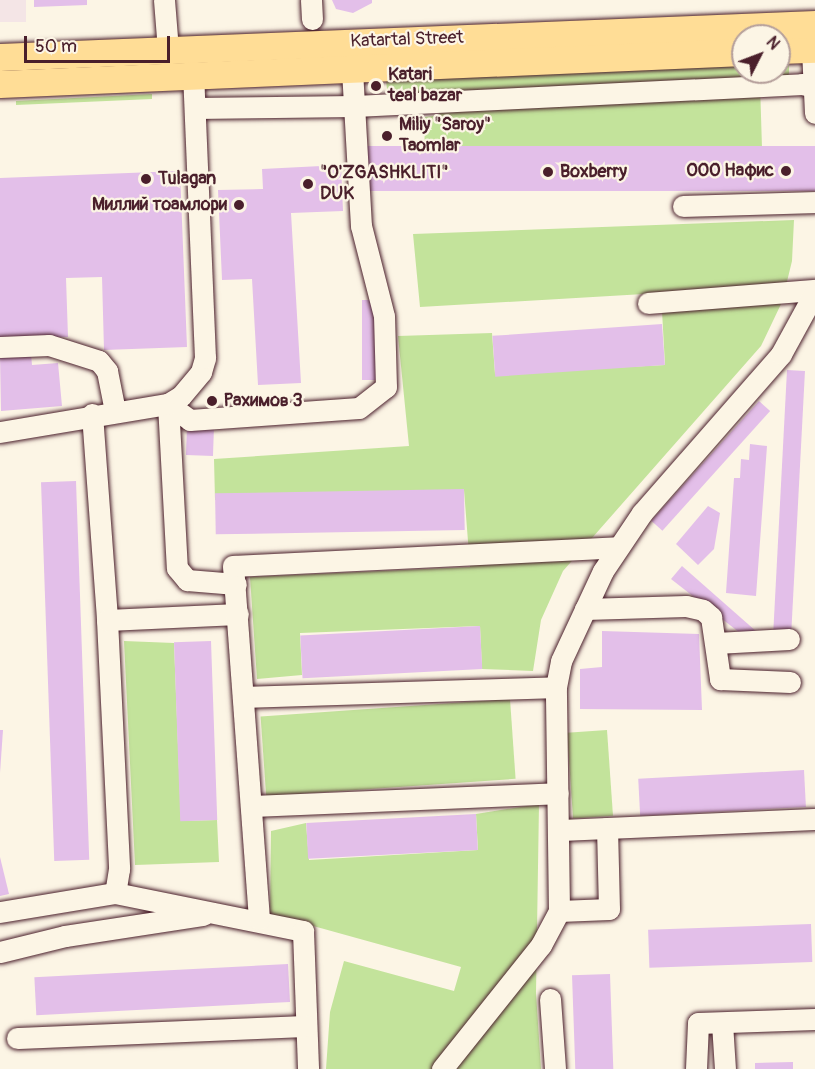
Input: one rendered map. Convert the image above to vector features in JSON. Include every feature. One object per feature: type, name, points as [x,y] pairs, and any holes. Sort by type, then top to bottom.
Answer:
[{"type":"main road","name":"Katartal Street","points":[[0,84],[181,63],[813,36]]},
{"type":"main road","points":[[791,45],[813,36]]},
{"type":"main road","name":"Katartal Street","points":[[0,57],[352,68],[731,52]]},
{"type":"street","points":[[0,432],[92,414],[168,404],[190,386],[205,358],[195,108],[164,0]]},
{"type":"street","points":[[813,36],[815,113]]},
{"type":"street","points":[[168,404],[190,420],[348,409],[359,408],[386,387],[384,316],[361,226],[352,68]]},
{"type":"street","points":[[195,108],[355,106],[802,84],[814,87]]},
{"type":"street","points":[[683,206],[815,202]]},
{"type":"street","points":[[648,303],[815,291]]},
{"type":"street","points":[[442,1069],[541,945],[559,911],[560,831],[556,687],[561,661],[585,609],[618,547],[642,513],[781,354],[815,291]]},
{"type":"street","points":[[0,346],[49,345],[99,361],[107,371],[115,411]]},
{"type":"street","points":[[168,404],[177,568],[187,580],[236,584]]},
{"type":"street","points":[[92,414],[107,620],[118,869],[115,892]]},
{"type":"street","points":[[260,919],[233,566],[618,547]]},
{"type":"street","points":[[585,609],[686,606],[703,610],[711,617],[716,643],[717,675],[724,681],[790,682]]},
{"type":"street","points":[[107,620],[238,614]]},
{"type":"street","points":[[716,643],[789,639]]},
{"type":"street","points":[[244,697],[556,687]]},
{"type":"street","points":[[251,806],[558,793]]},
{"type":"street","points":[[560,831],[815,819]]},
{"type":"street","points":[[559,911],[609,909],[607,828]]},
{"type":"street","points":[[0,912],[115,892],[260,919],[303,931],[308,1069]]},
{"type":"street","points":[[0,952],[65,936],[221,912]]},
{"type":"street","points":[[550,999],[555,1069]]},
{"type":"street","points":[[696,1069],[698,1023],[815,1018]]},
{"type":"street","points":[[723,1023],[725,1069]]},
{"type":"street","points":[[17,1038],[306,1026]]},
{"type":"shaded area","points":[[0,0],[26,0],[26,22],[0,22]]},
{"type":"green space","points":[[731,65],[731,84],[760,84],[762,148],[424,162],[425,117],[439,115],[439,96],[388,97],[386,81]]},
{"type":"green space","points":[[152,94],[152,99],[16,105],[16,101]]},
{"type":"green space","points":[[794,220],[792,261],[782,302],[761,346],[563,571],[541,620],[533,671],[482,669],[480,626],[300,633],[302,675],[257,679],[250,577],[470,567],[464,490],[215,500],[214,459],[409,446],[398,336],[492,333],[495,374],[665,365],[661,293],[420,307],[413,234]]},
{"type":"green space","points":[[124,641],[174,643],[181,821],[217,820],[219,862],[135,865]]},
{"type":"green space","points":[[510,699],[516,779],[266,796],[261,716]]},
{"type":"green space","points":[[607,730],[613,816],[573,819],[567,733]]},
{"type":"green space","points":[[539,804],[536,993],[541,1069],[326,1069],[330,1012],[344,961],[454,991],[461,967],[270,914],[271,831],[306,823],[309,860],[478,850],[476,814]]},
{"type":"building","points":[[34,0],[87,0],[87,5],[34,7]]},
{"type":"building","points":[[332,0],[372,0],[372,3],[353,13],[336,9]]},
{"type":"building","points":[[367,146],[815,146],[815,191],[367,191]]},
{"type":"building","points":[[341,165],[343,211],[291,213],[301,383],[258,385],[252,279],[222,280],[218,190],[263,189],[262,169]]},
{"type":"building","points":[[180,171],[187,347],[104,350],[102,277],[66,278],[68,337],[0,339],[0,178]]},
{"type":"building","points":[[362,300],[377,300],[377,380],[362,380]]},
{"type":"building","points":[[662,324],[665,365],[495,377],[492,336]]},
{"type":"building","points":[[31,354],[32,365],[58,363],[62,406],[1,411],[0,356]]},
{"type":"building","points":[[787,370],[805,371],[791,635],[773,634]]},
{"type":"building","points":[[759,401],[770,411],[662,531],[651,521]]},
{"type":"building","points":[[187,426],[214,427],[213,456],[186,455]]},
{"type":"building","points":[[750,444],[767,446],[756,596],[726,593],[734,478],[740,478],[741,459],[749,460]]},
{"type":"building","points":[[76,481],[89,860],[54,861],[41,482]]},
{"type":"building","points":[[464,489],[465,530],[216,534],[215,493]]},
{"type":"building","points":[[708,506],[720,513],[714,549],[698,565],[676,544]]},
{"type":"building","points":[[682,566],[757,632],[749,640],[671,579]]},
{"type":"building","points":[[480,626],[482,669],[302,678],[300,635]]},
{"type":"building","points":[[602,631],[699,634],[702,710],[580,709],[580,669],[602,667]]},
{"type":"building","points":[[211,641],[217,820],[180,821],[174,642]]},
{"type":"building","points":[[0,730],[3,730],[0,773]]},
{"type":"building","points":[[804,770],[806,807],[640,816],[638,779]]},
{"type":"building","points":[[476,814],[478,850],[308,859],[306,823]]},
{"type":"building","points":[[0,857],[9,894],[0,896]]},
{"type":"building","points":[[811,924],[812,962],[649,968],[648,930]]},
{"type":"building","points":[[288,964],[290,1002],[36,1015],[34,977]]},
{"type":"building","points":[[610,974],[613,1069],[575,1069],[572,975]]},
{"type":"building","points":[[793,1062],[793,1069],[755,1069],[755,1063]]},
{"type":"place","name":"Katari teal bazar","points":[[376,86]]},
{"type":"place","name":"Miliy \"Saroy\" Taomlar","points":[[387,136]]},
{"type":"place","name":"ООО Нафис","points":[[786,171]]},
{"type":"place","name":"Boxberry","points":[[548,172]]},
{"type":"place","name":"Tulagan","points":[[146,179]]},
{"type":"place","name":"\"O'ZGASHKLITI\" DUK","points":[[308,184]]},
{"type":"place","name":"Миллий тоамлори","points":[[239,205]]},
{"type":"place","name":"Рахимов 3","points":[[212,401]]}]
